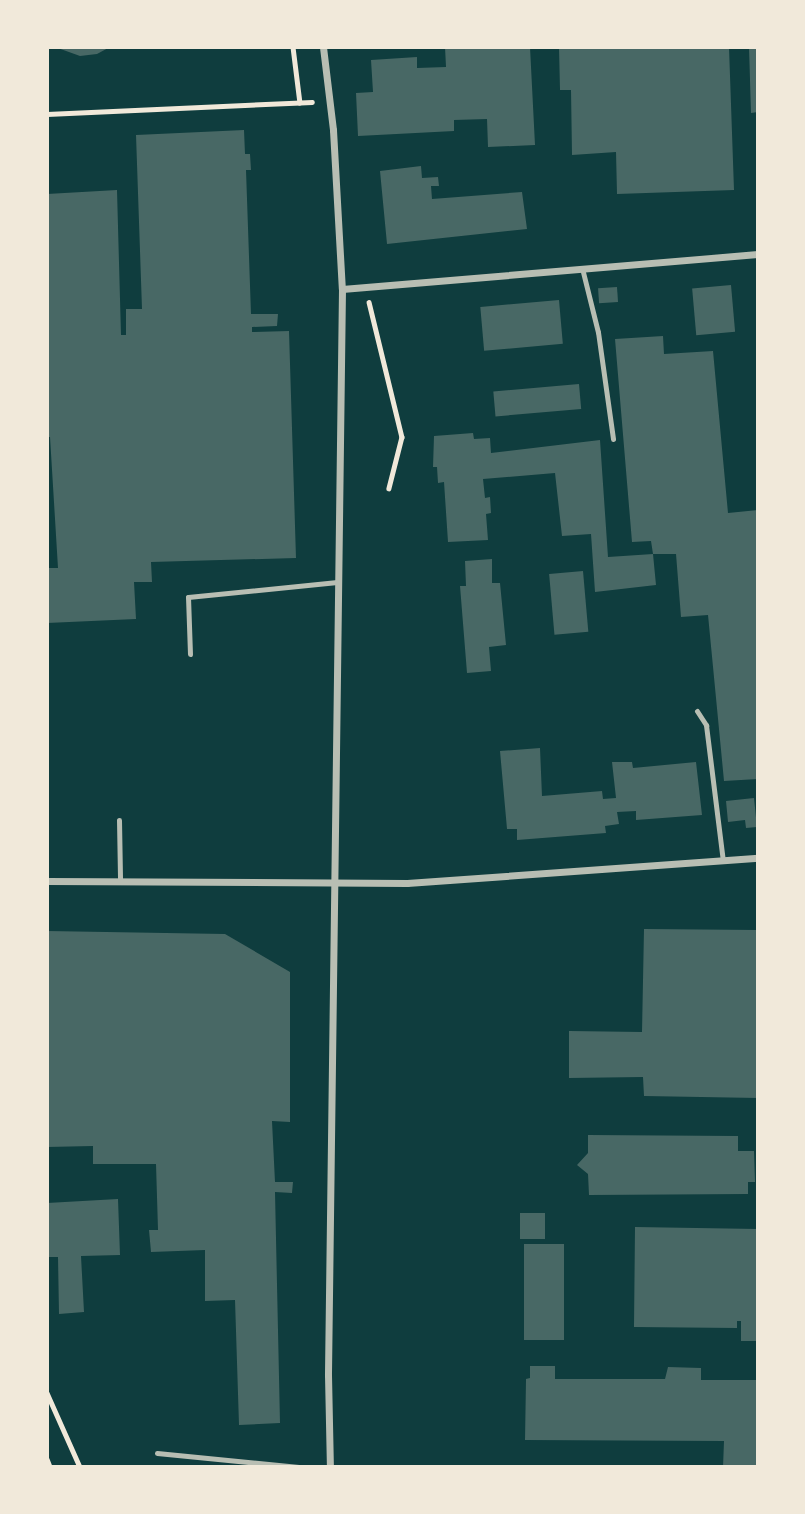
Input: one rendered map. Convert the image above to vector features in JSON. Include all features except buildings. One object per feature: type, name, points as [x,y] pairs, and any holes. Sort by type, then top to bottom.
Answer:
[{"type":"street","points":[[323,47],[332,120],[342,289],[333,880],[328,1375],[330,1467]]},
{"type":"street","points":[[342,289],[758,254]]},
{"type":"street","points":[[47,881],[333,880],[407,883],[758,858]]},
{"type":"lane","points":[[582,268],[598,332],[613,439]]},
{"type":"lane","points":[[190,654],[188,597],[337,582]]},
{"type":"lane","points":[[697,711],[706,725],[723,860]]},
{"type":"lane","points":[[119,820],[120,880]]},
{"type":"lane","points":[[157,1453],[301,1467]]},
{"type":"path","points":[[47,114],[300,103],[293,47]]},
{"type":"path","points":[[365,287],[402,437],[389,488]]},
{"type":"path","points":[[47,1392],[80,1467]]},
{"type":"path","points":[[47,1459],[50,1467]]}]
